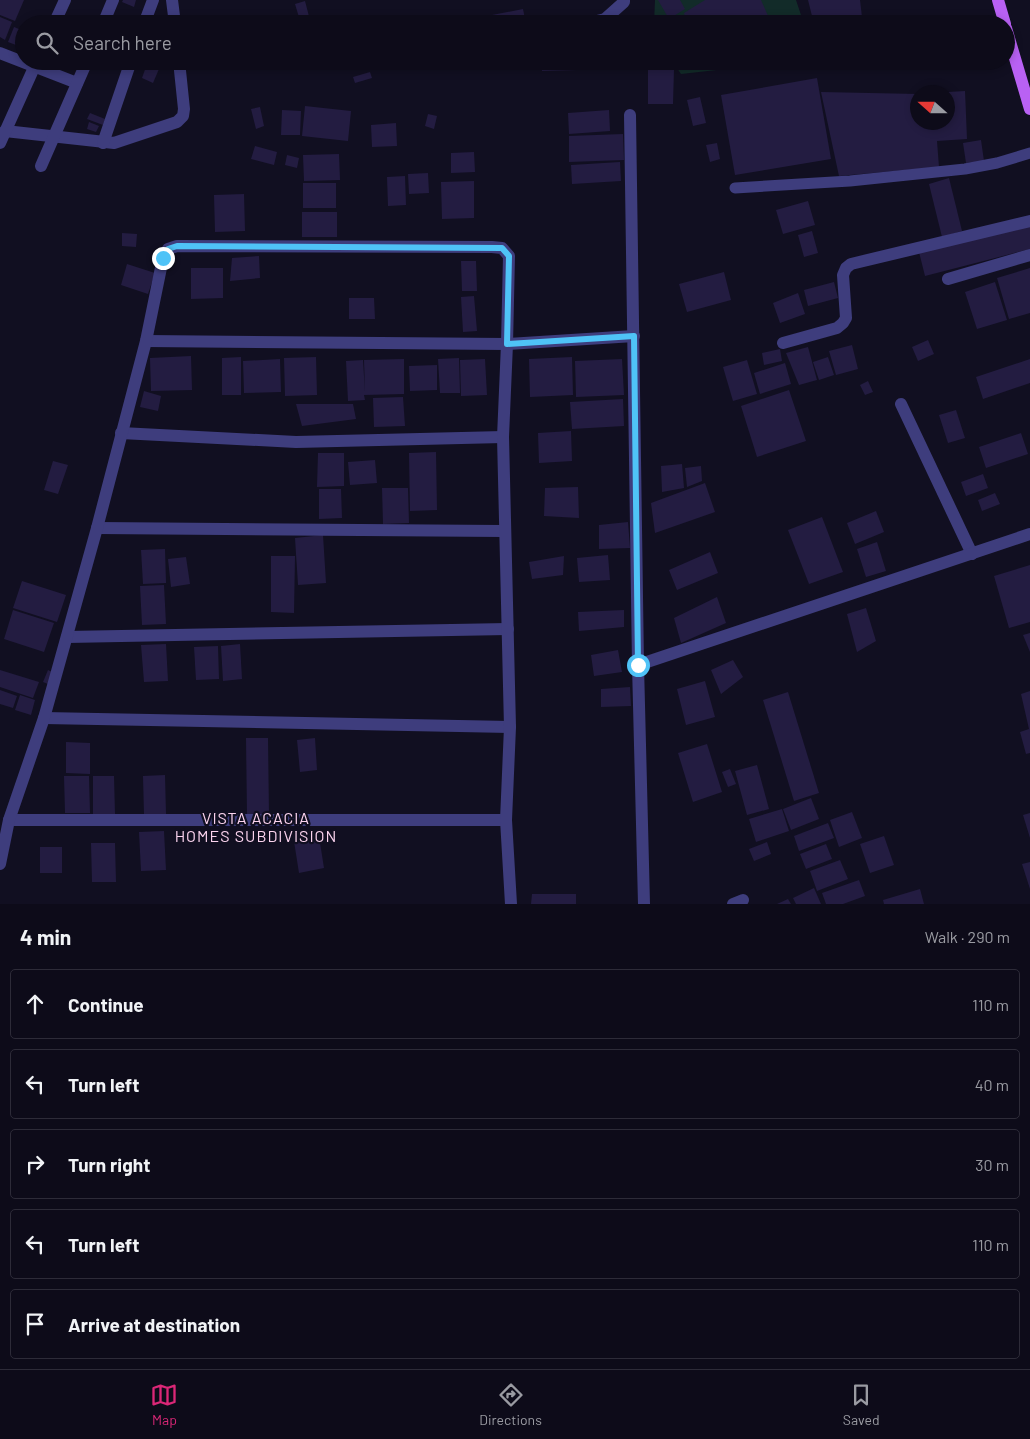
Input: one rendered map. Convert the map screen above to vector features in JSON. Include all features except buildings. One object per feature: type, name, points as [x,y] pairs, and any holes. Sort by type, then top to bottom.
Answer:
[{"type":"main road","points":[[998,0],[1002,15]]},
{"type":"main road","points":[[1015,58],[1030,109]]},
{"type":"street","points":[[58,15],[65,0]]},
{"type":"street","points":[[107,15],[113,0]]},
{"type":"street","points":[[147,15],[153,0]]},
{"type":"street","points":[[172,0],[174,15]]},
{"type":"street","points":[[609,15],[624,0]]},
{"type":"street","points":[[0,53],[15,58]]},
{"type":"street","points":[[0,143],[33,70]]},
{"type":"street","points":[[49,70],[77,83]]},
{"type":"street","points":[[41,166],[82,70]]},
{"type":"street","points":[[103,143],[128,70]]},
{"type":"street","points":[[6,130],[114,143],[177,122],[183,116],[180,70]]},
{"type":"street","points":[[630,115],[638,665],[644,904]]},
{"type":"street","points":[[783,342],[837,328],[843,323],[846,318],[843,275],[846,268],[851,264],[1030,221]]},
{"type":"street","points":[[0,864],[9,820],[44,718],[97,528],[146,341],[163,258],[168,249],[177,246],[492,247],[502,248],[509,256],[503,437],[510,727],[506,820],[511,904]]},
{"type":"street","points":[[948,279],[1030,255]]},
{"type":"street","points":[[146,341],[507,344],[634,336]]},
{"type":"street","points":[[901,404],[972,554]]},
{"type":"street","points":[[121,433],[296,442],[503,437]]},
{"type":"street","points":[[97,528],[504,531]]},
{"type":"street","points":[[638,665],[1030,534]]},
{"type":"street","points":[[67,637],[508,629]]},
{"type":"street","points":[[44,718],[510,727]]},
{"type":"street","points":[[9,820],[506,820]]},
{"type":"lane","points":[[735,188],[850,182],[965,169],[997,163],[1030,153]]},
{"type":"green space","points":[[655,0],[796,0],[801,15],[654,15]]},
{"type":"green space","points":[[678,70],[717,70],[681,74]]},
{"type":"district","name":"VISTA ACACIA HOMES SUBDIVISION","points":[[256,827]]},
{"type":"route","points":[[163,258],[168,249],[177,246],[502,248],[509,256],[507,344],[634,336],[638,665]]}]
